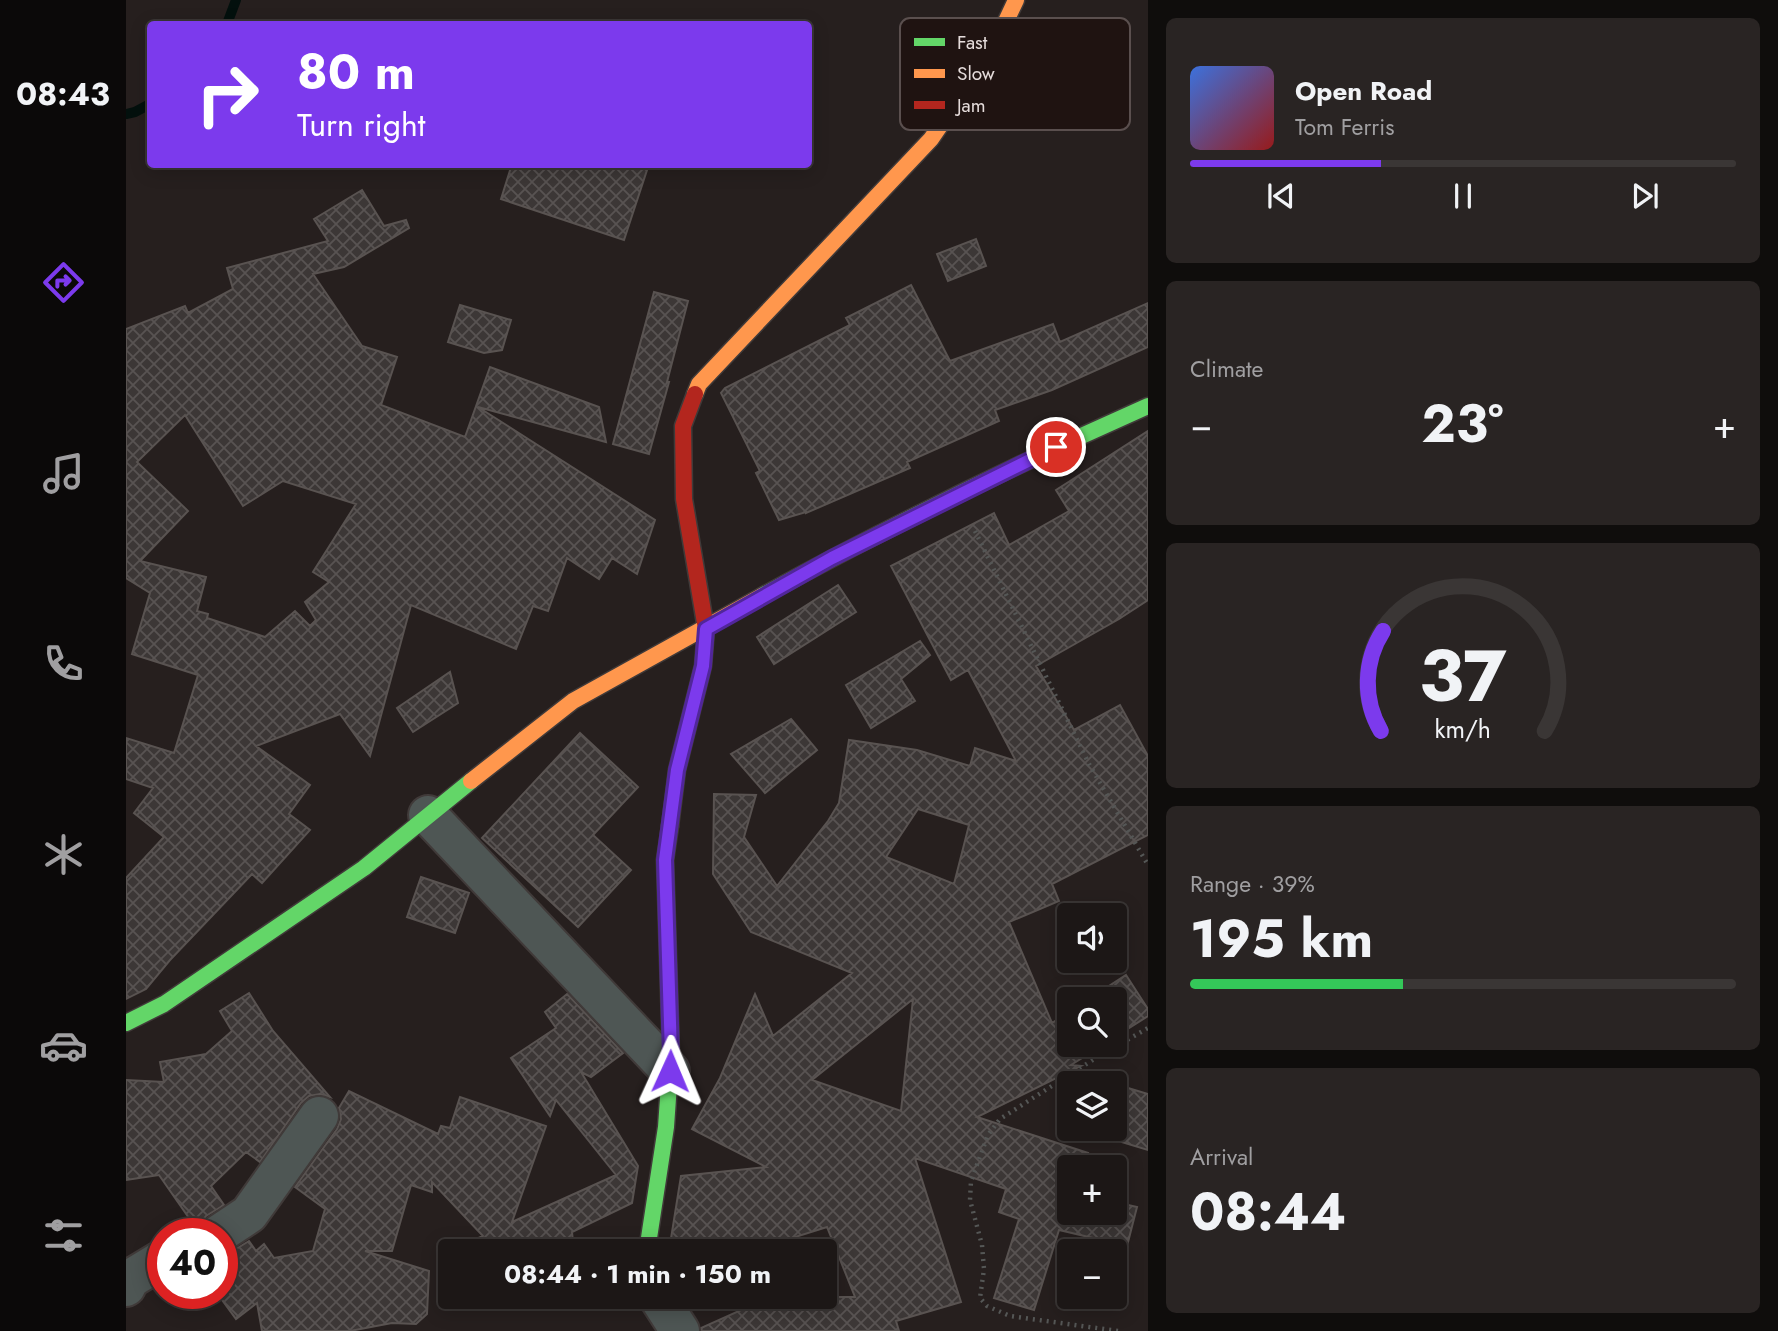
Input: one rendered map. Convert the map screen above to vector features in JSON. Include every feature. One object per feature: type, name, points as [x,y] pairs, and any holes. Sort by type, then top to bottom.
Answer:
[{"type":"street","points":[[1008,18],[1016,0]]},
{"type":"street","points":[[649,1239],[666,1127],[671,1055],[665,860],[677,770],[703,666],[706,629],[684,499],[683,426],[699,384],[937,130]]},
{"type":"street","points":[[126,1023],[164,1004],[364,868],[573,701],[832,558],[1056,447],[1148,406]]},
{"type":"street","points":[[428,815],[670,1071]]},
{"type":"street","points":[[238,1221],[249,1214],[320,1116]]},
{"type":"street","points":[[126,1287],[130,1279],[147,1269]]},
{"type":"street","points":[[666,1309],[680,1331]]},
{"type":"path","points":[[959,495],[1089,764],[1148,864]]},
{"type":"path","points":[[1118,1331],[1010,1316],[987,1306],[980,1298],[984,1269],[982,1245],[970,1200],[971,1181],[988,1135],[1000,1119],[1148,1028]]},
{"type":"building","points":[[511,168],[648,168],[624,240],[501,199]]},
{"type":"building","points":[[362,190],[384,226],[406,220],[409,228],[344,267],[313,274],[362,346],[397,357],[381,405],[465,437],[490,367],[599,407],[606,442],[478,407],[655,520],[637,574],[612,558],[599,579],[567,558],[548,611],[533,606],[516,649],[411,605],[370,756],[340,714],[256,746],[310,785],[289,814],[310,830],[262,883],[252,874],[146,989],[126,999],[126,878],[164,837],[134,813],[153,788],[126,779],[126,738],[174,753],[198,675],[132,654],[150,593],[126,578],[126,329],[185,306],[188,313],[233,289],[227,268],[328,241],[314,219]],"holes":[[[185,415],[243,506],[283,481],[356,504],[313,572],[329,582],[305,602],[316,620],[310,626],[295,611],[265,637],[207,618],[208,614],[197,611],[206,577],[140,561],[188,511],[137,462]]]},
{"type":"building","points":[[976,239],[986,266],[948,281],[937,254]]},
{"type":"building","points":[[911,285],[950,361],[1053,324],[1060,342],[1148,303],[1148,347],[1052,390],[995,410],[999,421],[907,462],[910,468],[806,513],[779,520],[756,473],[760,471],[721,393],[725,388],[850,325],[846,318]]},
{"type":"building","points":[[654,292],[688,301],[649,454],[613,444]]},
{"type":"building","points":[[460,305],[511,320],[502,350],[484,353],[448,342]]},
{"type":"building","points":[[1148,431],[1148,600],[1036,666],[1074,730],[1120,705],[1148,756],[1148,835],[1052,884],[1059,901],[1009,922],[1052,1023],[1057,1020],[1057,1057],[1084,1057],[1071,1065],[1081,1066],[1071,1071],[1057,1071],[1057,1078],[977,1117],[1088,1153],[1057,1155],[1057,1225],[1127,1225],[1127,1205],[1137,1207],[1127,1246],[1127,1239],[1097,1239],[1059,1230],[1034,1310],[994,1298],[1019,1219],[999,1212],[1006,1189],[915,1158],[961,1302],[896,1321],[899,1331],[702,1331],[701,1328],[744,1309],[837,1309],[837,1297],[855,1297],[837,1252],[837,1239],[832,1239],[827,1227],[789,1239],[671,1239],[681,1176],[766,1167],[692,1129],[720,1078],[755,994],[773,1036],[852,973],[751,932],[713,874],[714,794],[756,795],[744,837],[777,886],[839,803],[849,740],[917,750],[970,766],[975,748],[1016,761],[968,670],[951,680],[891,566],[994,513],[1009,545],[1069,511],[1056,490]],"holes":[[[918,809],[969,825],[954,884],[886,857]],[[913,999],[901,1111],[812,1080]]]},
{"type":"building","points":[[838,585],[856,612],[774,664],[757,637]]},
{"type":"building","points":[[920,641],[930,655],[901,679],[915,701],[871,728],[846,685]]},
{"type":"building","points":[[450,672],[458,703],[413,732],[397,708]]},
{"type":"building","points":[[791,719],[817,750],[765,793],[731,754]]},
{"type":"building","points":[[580,733],[638,787],[593,835],[631,870],[578,927],[482,838]]},
{"type":"building","points":[[421,877],[469,893],[455,933],[407,917]]},
{"type":"building","points":[[1126,975],[1148,1009],[1148,1016],[1127,1029],[1127,987],[1108,987]]},
{"type":"building","points":[[249,993],[273,1031],[330,1097],[320,1094],[309,1096],[301,1103],[260,1162],[246,1152],[211,1186],[224,1205],[204,1218],[189,1218],[159,1175],[126,1180],[126,1080],[164,1082],[160,1062],[206,1054],[232,1031],[220,1011]]},
{"type":"building","points":[[567,994],[623,1053],[591,1077],[581,1072],[638,1166],[632,1203],[572,1232],[573,1239],[476,1239],[483,1236],[432,1182],[432,1192],[411,1185],[392,1251],[365,1251],[429,1271],[427,1314],[416,1324],[392,1323],[350,1331],[262,1331],[257,1303],[236,1319],[229,1309],[238,1309],[238,1248],[249,1241],[256,1251],[264,1244],[274,1258],[313,1251],[325,1209],[295,1187],[337,1129],[341,1119],[339,1108],[349,1091],[438,1134],[441,1126],[450,1128],[460,1097],[546,1126],[512,1222],[616,1175],[556,1100],[550,1116],[511,1058],[556,1028],[545,1012]]},
{"type":"building","points":[[1127,1088],[1148,1094],[1148,1150],[1118,1141],[1127,1141]]},
{"type":"waterway","points":[[228,21],[236,0]]},
{"type":"waterway","points":[[126,114],[147,106]]},
{"type":"traffic: fast","points":[[762,596],[953,497],[1148,406]]},
{"type":"traffic: fast","points":[[126,1023],[164,1004],[364,868],[471,781]]},
{"type":"traffic: fast","points":[[649,1239],[666,1127],[671,1055],[665,860],[670,826]]},
{"type":"traffic: slow","points":[[1008,18],[1016,0]]},
{"type":"traffic: slow","points":[[695,394],[699,384],[937,130]]},
{"type":"traffic: slow","points":[[471,781],[573,701],[762,596]]},
{"type":"traffic: jam","points":[[670,826],[677,770],[703,666],[706,629],[684,499],[683,426],[695,394]]},
{"type":"route","points":[[670,1071],[665,860],[677,770],[703,666],[706,629],[832,558],[1056,447]]}]
